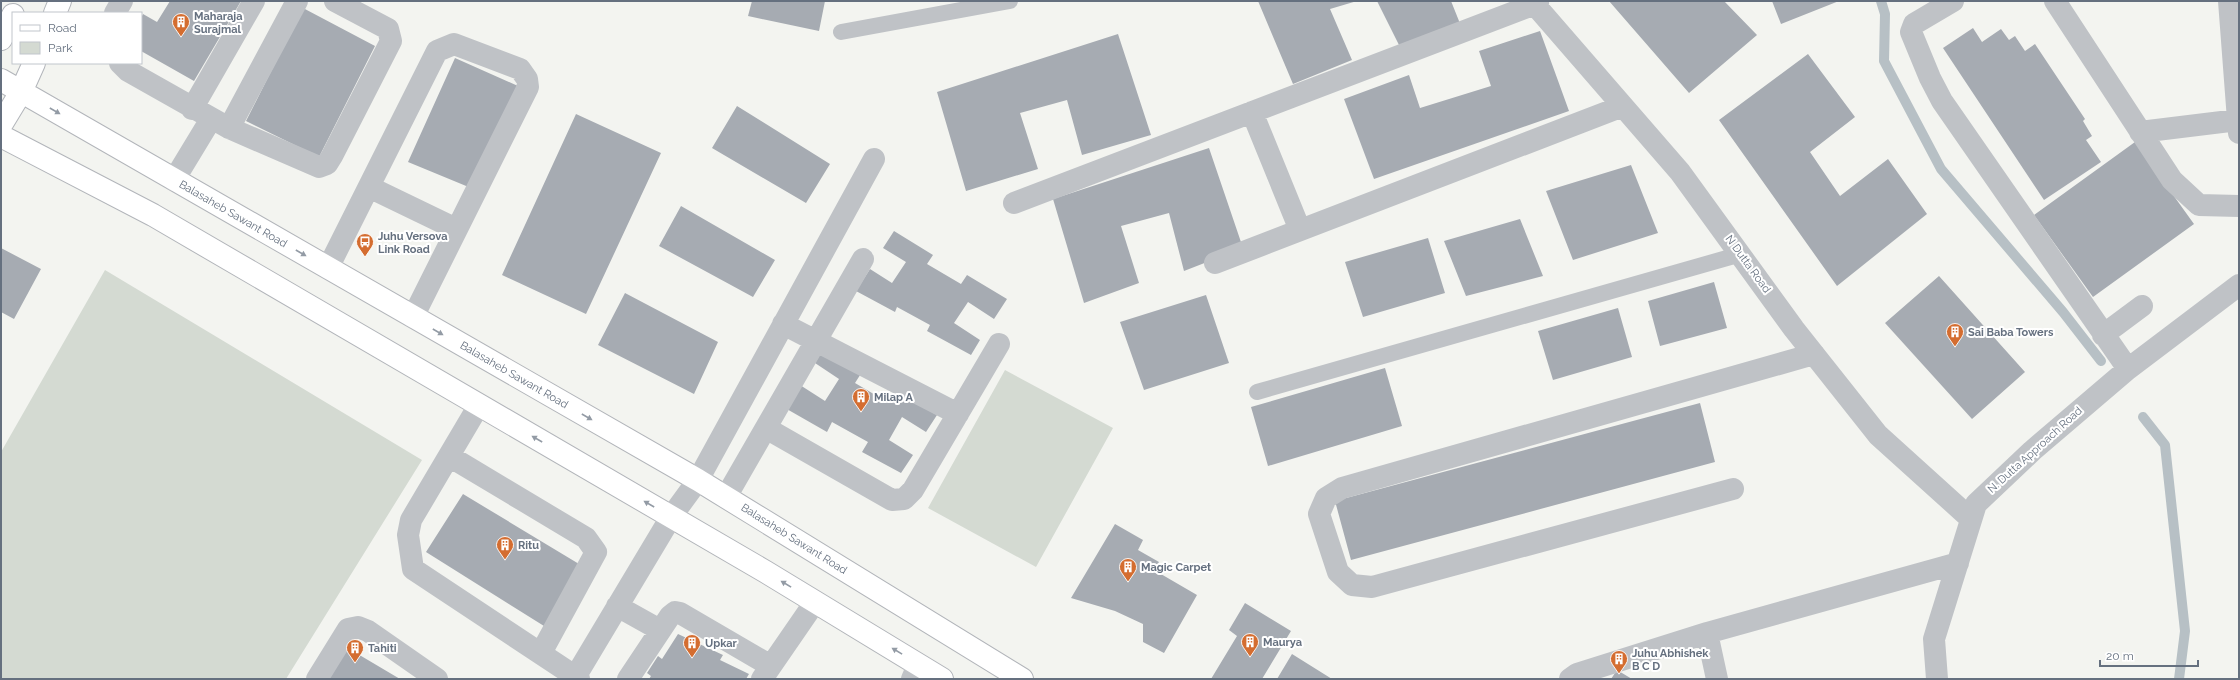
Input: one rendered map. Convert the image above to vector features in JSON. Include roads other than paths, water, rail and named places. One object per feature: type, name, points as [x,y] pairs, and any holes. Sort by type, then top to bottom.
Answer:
[{"type":"main road","points":[[15,12],[20,1]]},
{"type":"main road","points":[[55,12],[60,1]]},
{"type":"main road","points":[[1,39],[12,18]]},
{"type":"main road","points":[[1,125],[21,92],[34,64]]},
{"type":"main road","name":"Balasaheb Sawant Road","points":[[1,80],[698,480],[1022,679]]},
{"type":"main road","points":[[1,136],[153,215],[815,602],[915,672],[942,679]]},
{"type":"street","points":[[116,12],[122,1]]},
{"type":"street","points":[[211,119],[254,1]]},
{"type":"street","points":[[174,180],[211,119],[296,1]]},
{"type":"street","points":[[121,64],[128,71],[211,119],[319,167],[327,164],[391,41],[388,29],[335,1]]},
{"type":"street","points":[[1953,1],[1914,24],[1911,32],[1914,44],[1942,101],[2128,369]]},
{"type":"street","points":[[2055,1],[2172,180],[2199,205],[2239,206]]},
{"type":"street","points":[[2140,132],[2238,126],[2229,1]]},
{"type":"street","points":[[1014,203],[1537,2]]},
{"type":"street","name":"N Dutta Road","points":[[1537,2],[1536,6],[1680,172],[1814,354],[1878,435],[1971,519]]},
{"type":"street","points":[[328,268],[437,51],[454,44],[520,69],[527,79],[528,87],[413,317]]},
{"type":"street","points":[[1215,263],[1623,106]]},
{"type":"street","points":[[1252,112],[1300,230]]},
{"type":"street","points":[[479,405],[411,520],[408,535],[413,569],[541,653],[576,678],[617,606],[671,517],[698,480],[874,159]]},
{"type":"street","points":[[369,187],[456,229]]},
{"type":"street","points":[[726,497],[863,259]]},
{"type":"street","name":"N. Dutta Approach Road","points":[[1937,679],[1934,639],[1976,504],[2032,451],[2128,369],[2239,285]]},
{"type":"street","points":[[2103,335],[2142,306]]},
{"type":"street","points":[[783,324],[958,414]]},
{"type":"street","points":[[766,428],[892,500],[904,499],[913,490],[999,344]]},
{"type":"street","points":[[1733,489],[1372,587],[1352,585],[1338,572],[1320,514],[1326,498],[1342,488],[1814,354]]},
{"type":"street","points":[[449,456],[586,538],[596,552],[541,653]]},
{"type":"street","points":[[1570,679],[1577,674],[1707,632],[1958,563]]},
{"type":"street","points":[[628,679],[673,613],[680,613],[766,672],[815,602]]},
{"type":"street","points":[[617,606],[660,630]]},
{"type":"street","points":[[317,679],[348,629],[358,627],[368,631],[437,679]]},
{"type":"street","points":[[1707,632],[1717,679]]},
{"type":"lane","points":[[841,32],[1010,1]]},
{"type":"lane","points":[[1257,392],[1740,254]]},
{"type":"waterway","points":[[1881,1],[1885,14],[1884,61],[1941,169],[2063,312],[2101,361]]},
{"type":"waterway","points":[[2143,417],[2165,445],[2185,631],[2179,679]]},
{"type":"place","name":"Maharaja Surajmal","points":[[181,37]]},
{"type":"place","name":"Juhu Versova Link Road","points":[[365,257]]},
{"type":"place","name":"Sai Baba Towers","points":[[1955,347]]},
{"type":"place","name":"Milap A","points":[[861,412]]},
{"type":"place","name":"Ritu","points":[[505,560]]},
{"type":"place","name":"Magic Carpet","points":[[1128,582]]},
{"type":"place","name":"Maurya","points":[[1250,657]]},
{"type":"place","name":"Upkar","points":[[692,658]]},
{"type":"place","name":"Tahiti","points":[[355,663]]},
{"type":"place","name":"Juhu Abhishek B C D","points":[[1619,674]]}]
